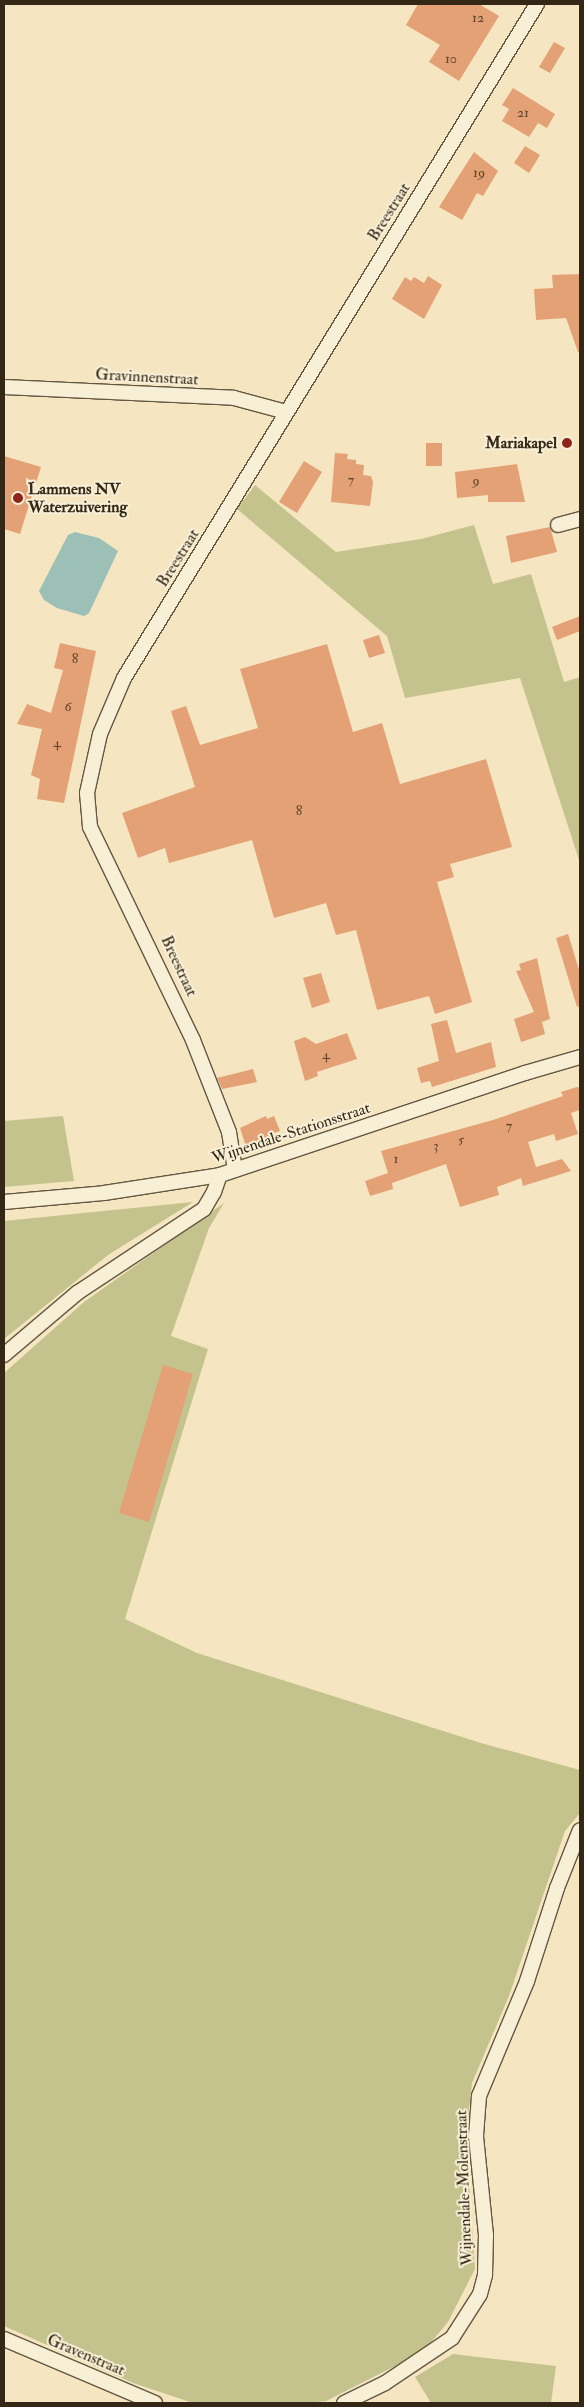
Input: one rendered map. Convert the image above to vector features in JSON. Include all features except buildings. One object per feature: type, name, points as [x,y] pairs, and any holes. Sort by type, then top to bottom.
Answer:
[{"type":"street","name":"Breestraat","points":[[235,1170],[229,1132],[193,1040],[90,827],[87,793],[100,734],[124,678],[537,4]]},
{"type":"street","name":"Gravinnenstraat","points":[[4,387],[234,398],[286,412]]},
{"type":"street","points":[[558,524],[580,519]]},
{"type":"street","name":"Wijnendale-Stationsstraat","points":[[4,1202],[104,1193],[220,1175],[525,1073],[580,1058]]},
{"type":"street","points":[[4,1355],[77,1293],[204,1209],[214,1192],[220,1175]]},
{"type":"street","name":"Wijnendale-Molenstraat","points":[[344,2403],[386,2383],[452,2338],[480,2294],[485,2275],[486,2235],[476,2136],[478,2102],[527,1981],[559,1880],[580,1830]]},
{"type":"street","name":"Gravenstraat","points":[[4,2339],[155,2403]]},
{"type":"shaded area","points":[[255,485],[336,552],[421,539],[474,525],[493,584],[531,574],[564,682],[580,677],[580,863],[520,678],[405,698],[387,636],[237,509]]},
{"type":"shaded area","points":[[63,1116],[74,1181],[4,1187],[4,1121]]},
{"type":"shaded area","points":[[193,1202],[108,1255],[4,1339],[4,1221]]},
{"type":"shaded area","points":[[224,1203],[209,1228],[171,1336],[208,1349],[125,1619],[197,1653],[481,1743],[580,1770],[580,1813],[565,1831],[509,1996],[472,2083],[466,2137],[475,2269],[448,2322],[423,2352],[326,2401],[308,2403],[193,2403],[133,2383],[4,2326],[4,1373],[84,1302]]},
{"type":"shaded area","points":[[453,2354],[556,2366],[551,2403],[431,2403],[415,2377]]},
{"type":"water","points":[[75,532],[99,538],[118,551],[89,613],[84,616],[57,608],[44,600],[39,591],[68,535]]},
{"type":"place","name":"Mariakapel","points":[[567,443]]},
{"type":"place","name":"Lammens NV Waterzuivering","points":[[18,498]]}]
